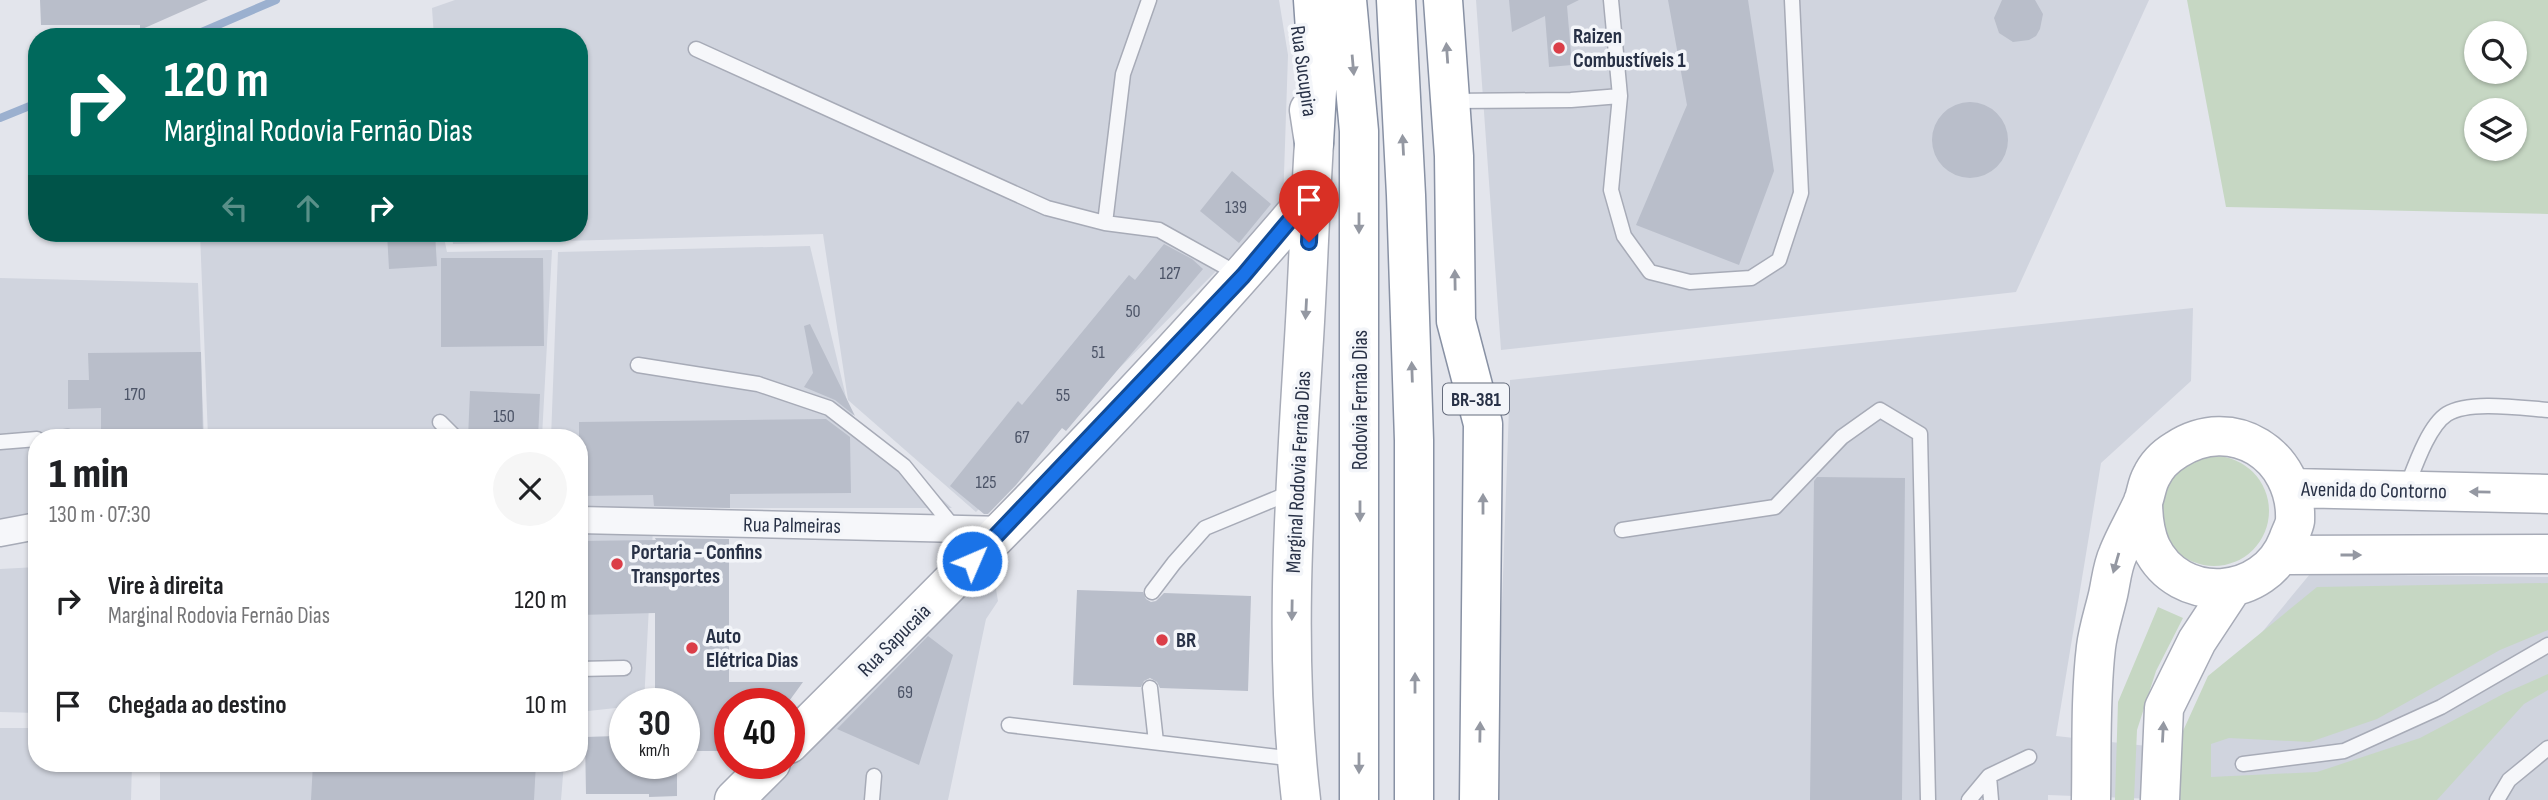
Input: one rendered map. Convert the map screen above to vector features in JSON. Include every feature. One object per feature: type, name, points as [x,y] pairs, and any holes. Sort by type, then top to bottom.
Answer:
[{"type":"main road","name":"Rua Sucupira","points":[[1294,0],[1314,143]]},
{"type":"main road","points":[[1313,0],[1318,74],[1314,143]]},
{"type":"main road","name":"Rodovia Fernão Dias","points":[[1347,0],[1359,131],[1359,800]]},
{"type":"main road","name":"BR-381","points":[[1396,0],[1414,440],[1414,800]]},
{"type":"main road","name":"BR-381","points":[[1443,0],[1454,156],[1456,321],[1483,424],[1479,800]]},
{"type":"main road","name":"Marginal Rodovia Fernão Dias","points":[[1301,800],[1296,759],[1291,651],[1294,491],[1314,143]]},
{"type":"main road","name":"Rua Sapucaia","points":[[805,728],[1004,530],[1243,276],[1311,195]]},
{"type":"main road","name":"Avenida do Contorno","points":[[2091,800],[2096,646],[2116,557],[2144,500],[2151,476],[2167,456],[2188,442],[2213,435],[2238,438],[2261,448],[2280,466],[2292,488],[2548,494]]},
{"type":"main road","points":[[2144,500],[2143,525],[2152,549],[2167,569],[2187,582],[2211,589],[2232,588],[2252,582],[2269,571],[2283,555],[2295,523],[2292,488]]},
{"type":"main road","points":[[2283,555],[2548,554]]},
{"type":"main road","points":[[2160,800],[2164,708],[2197,641],[2232,588]]},
{"type":"main road","points":[[734,800],[755,779]]},
{"type":"street","name":"Rua Palmeiras","points":[[588,520],[1004,530]]},
{"type":"street","points":[[0,533],[28,528]]},
{"type":"lane","points":[[1105,223],[1123,74],[1149,0]]},
{"type":"lane","points":[[1611,0],[1620,96],[1611,190],[1624,236],[1650,272],[1690,282],[1751,278],[1779,260],[1801,193],[1792,0]]},
{"type":"lane","points":[[696,49],[1048,208],[1105,223],[1159,230],[1243,276]]},
{"type":"lane","points":[[1450,101],[1571,100],[1620,96]]},
{"type":"lane","points":[[638,365],[758,384],[829,408],[904,466],[956,529]]},
{"type":"lane","points":[[2406,491],[2425,441],[2446,414],[2478,406],[2548,410]]},
{"type":"lane","points":[[1622,530],[1775,507],[1842,437],[1880,410],[1920,434],[1928,800]]},
{"type":"lane","points":[[440,422],[447,429]]},
{"type":"lane","points":[[0,442],[28,440]]},
{"type":"lane","points":[[1152,592],[1205,528],[1294,491]]},
{"type":"lane","points":[[2243,764],[2344,751],[2441,707],[2548,645]]},
{"type":"lane","points":[[588,669],[624,668]]},
{"type":"lane","points":[[1150,688],[1156,742]]},
{"type":"lane","points":[[1009,725],[1296,759]]},
{"type":"lane","points":[[2497,800],[2509,780],[2548,748]]},
{"type":"lane","points":[[1969,800],[1989,776],[2029,757]]},
{"type":"lane","points":[[872,800],[874,776]]},
{"type":"lane","points":[[1989,776],[1991,800]]},
{"type":"lane","points":[[2509,780],[2513,800]]},
{"type":"shaded area","points":[[455,0],[1279,0],[1288,55],[1283,204],[976,512],[848,400],[823,234],[588,240],[588,28],[433,28],[432,8]]},
{"type":"shaded area","points":[[1476,0],[2149,0],[2016,292],[1501,350]]},
{"type":"shaded area","points":[[200,242],[445,242],[447,252],[552,250],[542,429],[208,429]]},
{"type":"shaded area","points":[[453,242],[527,242],[453,244]]},
{"type":"shaded area","points":[[810,246],[847,401],[856,422],[952,508],[588,508],[588,429],[551,429],[558,252]]},
{"type":"shaded area","points":[[0,278],[198,283],[204,429],[28,429],[28,524],[0,529]]},
{"type":"shaded area","points":[[2193,308],[2191,381],[2101,463],[2056,736],[2184,750],[2187,723],[2310,574],[2548,577],[2548,800],[2181,800],[2048,795],[2048,800],[1495,800],[1510,380]]},
{"type":"shaded area","points":[[653,528],[645,688],[609,688],[609,709],[588,711],[588,532]]},
{"type":"shaded area","points":[[992,566],[998,601],[986,619],[948,800],[758,800],[779,779],[805,779],[805,753]]},
{"type":"shaded area","points":[[28,567],[28,713],[0,712],[0,569]]},
{"type":"shaded area","points":[[0,728],[28,728],[28,772],[132,772],[131,800],[0,800]]},
{"type":"shaded area","points":[[160,772],[563,772],[561,800],[160,800]]},
{"type":"green space","points":[[2187,0],[2548,0],[2548,214],[2226,207]]},
{"type":"green space","points":[[2214,456],[2235,460],[2253,472],[2265,490],[2269,511],[2265,532],[2253,550],[2235,562],[2214,566],[2193,562],[2175,550],[2163,532],[2159,511],[2163,490],[2175,472],[2193,460]]},
{"type":"green space","points":[[2548,583],[2548,630],[2500,650],[2377,719],[2310,742],[2229,738],[2211,744],[2211,777],[2317,772],[2420,738],[2505,693],[2548,674],[2548,690],[2524,704],[2437,800],[2178,800],[2178,742],[2208,676],[2317,587]]},
{"type":"green space","points":[[2158,607],[2183,618],[2156,671],[2137,730],[2134,800],[2115,800],[2118,702]]},
{"type":"building","points":[[40,0],[208,0],[145,28],[140,28],[140,25],[41,25]]},
{"type":"building","name":"Raizen Combustíveis 1","points":[[1509,0],[1579,0],[1567,6],[1572,65],[1549,67],[1545,16],[1512,32]]},
{"type":"building","points":[[1668,0],[1748,0],[1774,171],[1739,265],[1636,225],[1687,105]]},
{"type":"building","points":[[2002,0],[2035,0],[2043,14],[2036,36],[2029,40],[2013,42],[1999,33],[1994,18]]},
{"type":"building","points":[[1970,102],[1984,105],[1997,113],[2005,126],[2008,140],[2005,154],[1997,167],[1984,175],[1970,178],[1956,175],[1943,167],[1935,154],[1932,140],[1935,126],[1943,113],[1956,105]]},
{"type":"building","points":[[1232,171],[1271,204],[1239,243],[1200,211]]},
{"type":"building","points":[[388,242],[436,242],[437,266],[389,269]]},
{"type":"building","points":[[1164,244],[1192,259],[1203,269],[1066,431],[1062,428],[1016,485],[988,514],[984,514],[950,486],[1018,401],[1022,405],[1129,275],[1135,280]]},
{"type":"building","points":[[441,258],[543,258],[544,346],[441,347]]},
{"type":"building","points":[[810,324],[855,416],[835,400],[804,387],[813,373],[804,326]]},
{"type":"building","points":[[201,352],[203,429],[101,429],[101,408],[68,409],[68,380],[89,380],[88,353]]},
{"type":"building","points":[[470,391],[540,394],[538,429],[468,429]]},
{"type":"building","points":[[826,419],[850,437],[851,493],[730,494],[730,508],[654,506],[653,495],[588,496],[588,429],[579,429],[579,422]]},
{"type":"building","points":[[1817,477],[1905,478],[1902,800],[1810,800],[1814,481]]},
{"type":"building","name":"Auto Elétrica Dias","points":[[729,539],[729,682],[803,682],[799,688],[714,688],[714,751],[700,751],[700,688],[655,688],[655,613],[588,615],[588,541]]},
{"type":"building","name":"BR","points":[[1077,590],[1143,592],[1151,602],[1164,593],[1251,596],[1248,691],[1160,688],[1157,682],[1150,678],[1144,681],[1141,687],[1073,685]]},
{"type":"building","points":[[928,636],[953,655],[919,765],[837,729]]},
{"type":"building","points":[[609,736],[609,779],[677,779],[677,796],[586,794],[586,772],[588,772],[588,737]]},
{"type":"building","points":[[313,772],[536,772],[534,800],[311,800]]},
{"type":"waterway","points":[[211,28],[276,0]]},
{"type":"waterway","points":[[0,118],[28,107]]},
{"type":"place","name":"Raizen Combustíveis 1","points":[[1559,48]]},
{"type":"place","name":"Portaria - Confins Transportes","points":[[617,564]]},
{"type":"place","name":"BR","points":[[1162,640]]},
{"type":"place","name":"Auto Elétrica Dias","points":[[692,648]]},
{"type":"route","points":[[972,561],[1243,276],[1311,195],[1309,242]]}]
